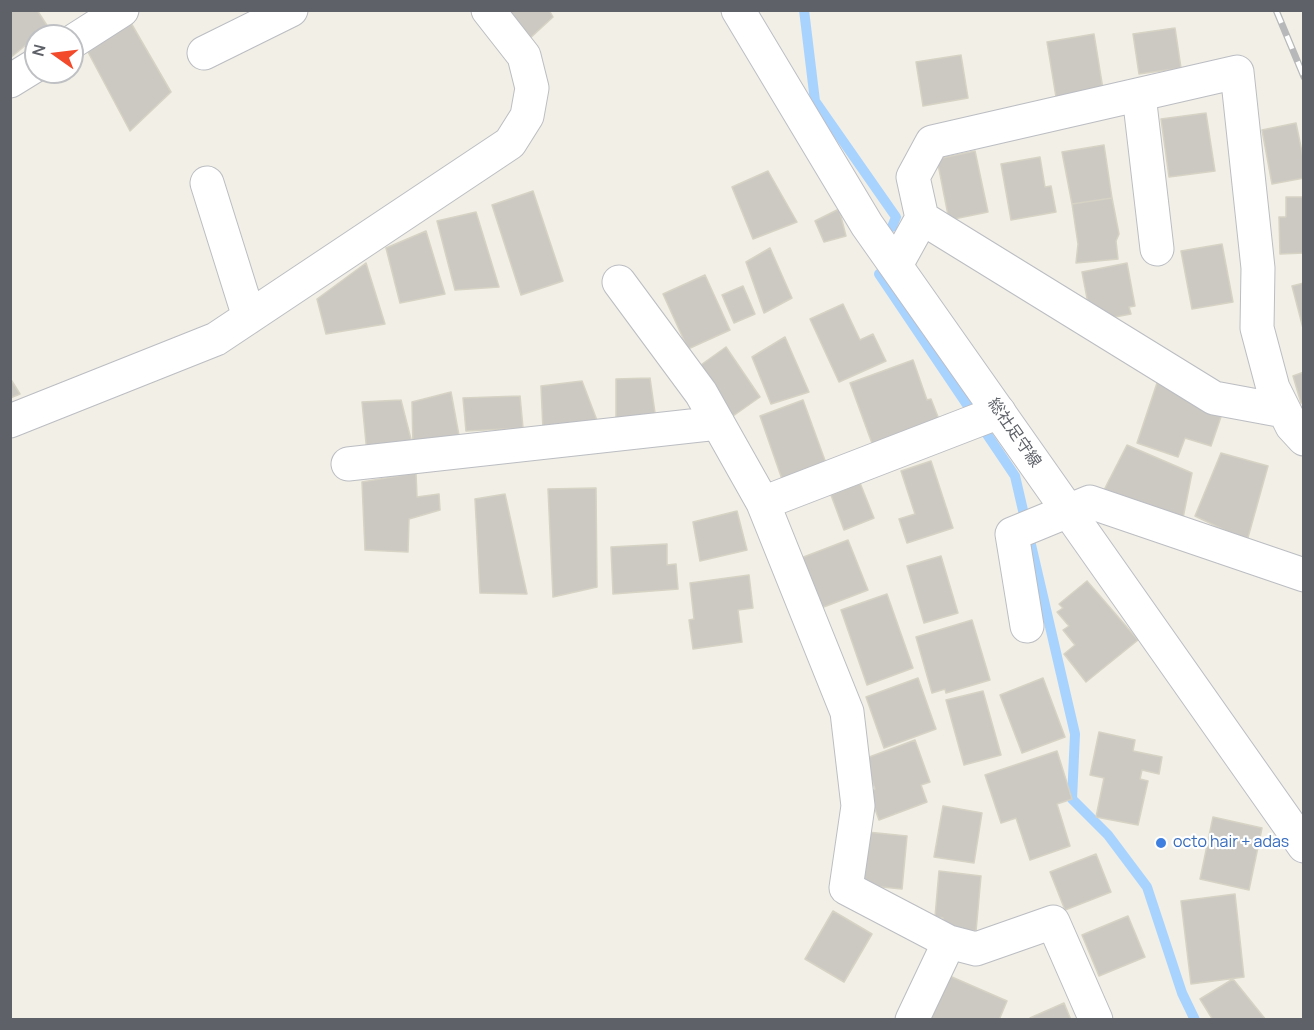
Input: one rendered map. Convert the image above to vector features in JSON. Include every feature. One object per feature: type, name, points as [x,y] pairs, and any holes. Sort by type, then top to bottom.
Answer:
[{"type":"street","points":[[84,34],[122,10]]},
{"type":"street","points":[[204,53],[291,10]]},
{"type":"street","points":[[10,421],[216,339],[510,143],[527,116],[532,88],[524,56],[488,10]]},
{"type":"street","name":"総社足守線","points":[[738,10],[867,225],[1304,846]]},
{"type":"street","points":[[10,81],[24,72]]},
{"type":"street","points":[[896,265],[922,218],[913,177],[932,142],[1237,72],[1258,268],[1257,328],[1273,388],[1292,426],[1304,440]]},
{"type":"street","points":[[1139,95],[1157,249]]},
{"type":"street","points":[[207,183],[249,317]]},
{"type":"street","points":[[922,218],[1214,398],[1284,411]]},
{"type":"street","points":[[619,282],[701,393],[763,503],[847,712],[858,806],[846,888],[949,942],[976,949],[1053,922],[1096,1020]]},
{"type":"street","points":[[763,503],[999,412]]},
{"type":"street","points":[[348,464],[717,423]]},
{"type":"street","points":[[1027,626],[1012,534],[1090,502],[1304,575]]},
{"type":"street","points":[[912,1020],[949,942]]},
{"type":"building","points":[[10,10],[37,10],[46,24],[24,24],[24,47],[10,58]]},
{"type":"building","points":[[507,10],[549,10],[553,17],[528,40]]},
{"type":"building","points":[[131,23],[171,92],[130,131],[84,45],[84,36]]},
{"type":"building","points":[[1175,28],[1181,68],[1139,74],[1133,34]]},
{"type":"building","points":[[1094,34],[1103,89],[1056,97],[1047,42]]},
{"type":"building","points":[[961,55],[968,98],[923,106],[916,62]]},
{"type":"building","points":[[1206,113],[1215,171],[1169,177],[1161,119]]},
{"type":"building","points":[[1296,123],[1304,162],[1304,178],[1272,184],[1262,130]]},
{"type":"building","points":[[1104,145],[1112,198],[1072,204],[1062,152]]},
{"type":"building","points":[[975,151],[988,212],[949,220],[937,159]]},
{"type":"building","points":[[1040,157],[1045,187],[1051,186],[1056,212],[1011,220],[1001,164]]},
{"type":"building","points":[[768,171],[797,222],[753,239],[732,187]]},
{"type":"building","points":[[533,191],[563,281],[521,295],[492,205]]},
{"type":"building","points":[[1286,197],[1304,197],[1304,253],[1280,254],[1279,217],[1286,217]]},
{"type":"building","points":[[1112,198],[1119,234],[1116,241],[1118,259],[1076,263],[1078,244],[1072,204]]},
{"type":"building","points":[[839,209],[846,236],[824,242],[815,221]]},
{"type":"building","points":[[476,212],[499,287],[455,290],[437,221]]},
{"type":"building","points":[[426,231],[445,294],[400,303],[386,248]]},
{"type":"building","points":[[1222,244],[1233,302],[1192,309],[1181,251]]},
{"type":"building","points":[[770,248],[792,298],[764,313],[746,262]]},
{"type":"building","points":[[366,263],[385,324],[326,334],[317,299]]},
{"type":"building","points":[[1127,263],[1135,306],[1129,307],[1131,314],[1099,320],[1090,314],[1082,272]]},
{"type":"building","points":[[705,275],[730,330],[688,349],[663,294]]},
{"type":"building","points":[[1304,283],[1304,332],[1292,286]]},
{"type":"building","points":[[743,286],[755,314],[734,323],[722,295]]},
{"type":"building","points":[[843,304],[860,340],[873,334],[886,361],[839,382],[810,319]]},
{"type":"building","points":[[785,337],[809,392],[771,404],[752,357]]},
{"type":"building","points":[[726,347],[760,397],[733,416],[698,367]]},
{"type":"building","points":[[913,360],[927,400],[931,399],[940,422],[873,446],[850,383]]},
{"type":"building","points":[[1304,372],[1304,402],[1301,403],[1293,376]]},
{"type":"building","points":[[10,378],[20,394],[10,398]]},
{"type":"building","points":[[650,378],[656,420],[616,427],[616,379]]},
{"type":"building","points":[[582,381],[598,423],[543,430],[541,386]]},
{"type":"building","points":[[1157,383],[1225,405],[1211,446],[1185,438],[1178,457],[1137,443]]},
{"type":"building","points":[[451,392],[460,441],[413,447],[412,402]]},
{"type":"building","points":[[520,396],[523,428],[466,431],[463,398]]},
{"type":"building","points":[[401,400],[413,447],[367,453],[362,402]]},
{"type":"building","points":[[803,400],[827,466],[783,482],[760,416]]},
{"type":"building","points":[[1127,445],[1192,473],[1182,523],[1103,492]]},
{"type":"building","points":[[1221,453],[1268,466],[1247,541],[1195,516]]},
{"type":"building","points":[[931,461],[953,528],[907,543],[899,519],[915,514],[901,471]]},
{"type":"building","points":[[416,473],[417,497],[439,494],[440,510],[409,519],[408,552],[365,550],[362,482]]},
{"type":"building","points":[[860,483],[874,518],[844,530],[831,495]]},
{"type":"building","points":[[596,488],[597,587],[553,597],[548,489]]},
{"type":"building","points":[[505,494],[527,594],[480,593],[475,499]]},
{"type":"building","points":[[737,511],[747,550],[700,561],[693,522]]},
{"type":"building","points":[[848,540],[868,590],[821,608],[801,558]]},
{"type":"building","points":[[667,544],[667,565],[676,564],[678,589],[613,594],[611,547]]},
{"type":"building","points":[[941,556],[958,613],[924,623],[907,566]]},
{"type":"building","points":[[749,575],[753,608],[738,610],[742,642],[693,649],[689,620],[694,619],[690,583]]},
{"type":"building","points":[[1087,581],[1138,640],[1086,682],[1064,654],[1075,645],[1063,630],[1069,626],[1057,612],[1063,608],[1059,604]]},
{"type":"building","points":[[887,594],[913,668],[867,685],[841,610]]},
{"type":"building","points":[[972,620],[990,680],[946,693],[945,689],[932,693],[916,637]]},
{"type":"building","points":[[918,678],[936,729],[884,748],[866,697]]},
{"type":"building","points":[[1043,678],[1065,737],[1022,753],[1000,695]]},
{"type":"building","points":[[983,691],[1001,755],[964,765],[946,700]]},
{"type":"building","points":[[1099,732],[1135,740],[1133,751],[1162,757],[1159,774],[1142,770],[1140,779],[1148,781],[1138,825],[1096,817],[1104,778],[1090,775]]},
{"type":"building","points":[[915,740],[930,782],[921,785],[927,802],[879,820],[869,793],[875,789],[864,759]]},
{"type":"building","points":[[1057,751],[1072,799],[1057,804],[1070,846],[1030,860],[1016,818],[1001,823],[985,775]]},
{"type":"building","points":[[943,806],[982,813],[974,863],[934,857]]},
{"type":"building","points":[[1213,817],[1262,828],[1249,890],[1200,879]]},
{"type":"building","points":[[867,832],[907,836],[902,889],[862,885]]},
{"type":"building","points":[[1096,854],[1111,892],[1065,910],[1050,872]]},
{"type":"building","points":[[939,871],[981,876],[976,931],[942,928],[943,918],[935,917]]},
{"type":"building","points":[[1235,894],[1244,977],[1191,984],[1181,901]]},
{"type":"building","points":[[833,911],[872,934],[844,982],[805,959]]},
{"type":"building","points":[[1128,916],[1145,957],[1099,976],[1082,935]]},
{"type":"building","points":[[945,974],[1007,1001],[999,1020],[925,1020]]},
{"type":"building","points":[[1233,979],[1266,1020],[1213,1020],[1200,999]]},
{"type":"building","points":[[1064,1003],[1071,1020],[1031,1020],[1030,1018]]},
{"type":"waterway","points":[[804,10],[815,101],[896,217],[892,227]]},
{"type":"waterway","points":[[879,274],[1015,476],[1075,734],[1072,799],[1108,835],[1147,887],[1182,993],[1195,1020]]},
{"type":"railway","points":[[1276,10],[1304,77]]},
{"type":"place","name":"octo hair + adas","points":[[1161,843]]}]
